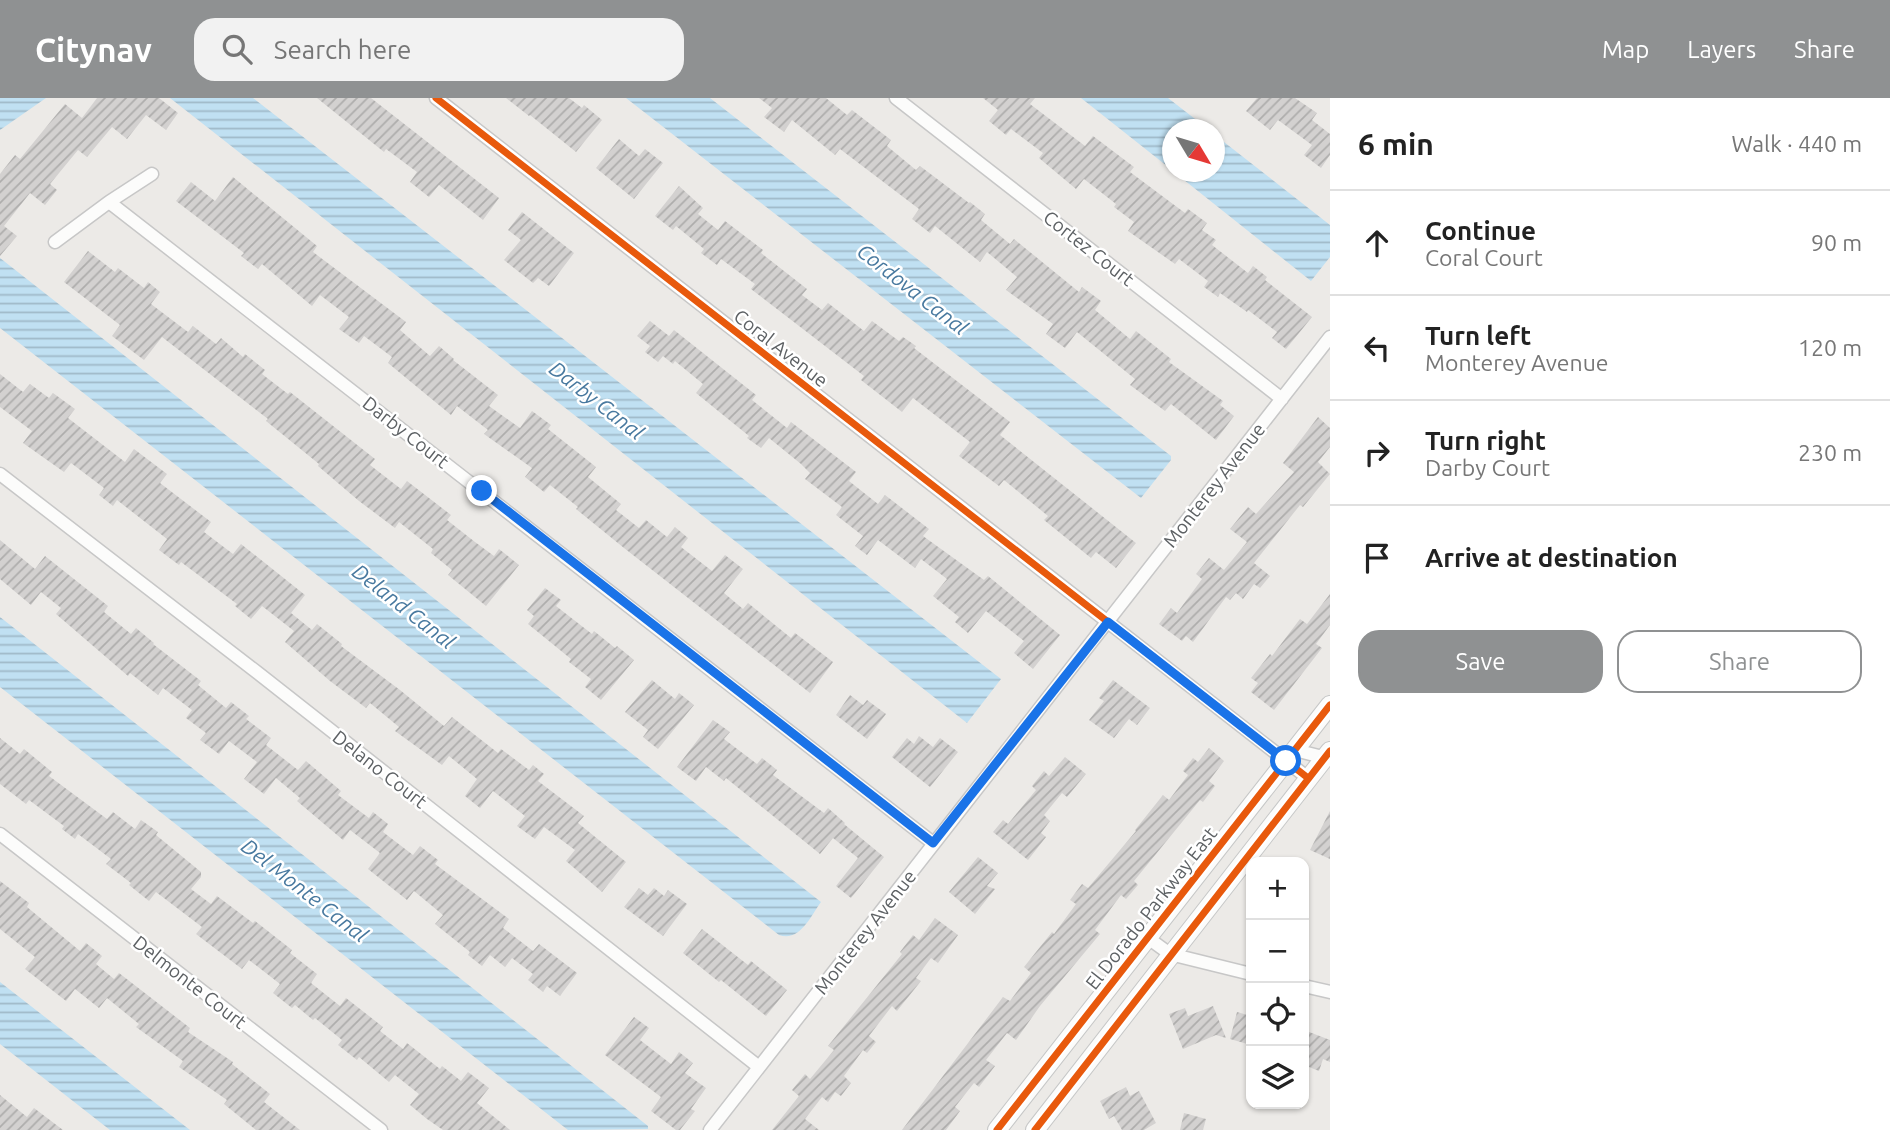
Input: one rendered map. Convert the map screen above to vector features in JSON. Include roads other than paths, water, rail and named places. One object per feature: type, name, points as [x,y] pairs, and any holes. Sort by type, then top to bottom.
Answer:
[{"type":"street","name":"Coral Avenue","points":[[436,98],[1108,622],[1291,755],[1307,778]]},
{"type":"street","name":"Cortez Court","points":[[896,98],[1282,398]]},
{"type":"street","points":[[55,242],[152,174]]},
{"type":"street","name":"Darby Court","points":[[109,202],[933,843]]},
{"type":"street","name":"Monterey Avenue","points":[[710,1130],[1330,337]]},
{"type":"street","name":"Delano Court","points":[[0,474],[759,1067]]},
{"type":"street","name":"El Dorado Parkway East","points":[[997,1130],[1330,705]]},
{"type":"street","points":[[1291,755],[1328,756]]},
{"type":"street","points":[[1035,1130],[1307,778],[1328,756]]},
{"type":"street","name":"Delmonte Court","points":[[0,834],[381,1130]]},
{"type":"street","points":[[1147,938],[1170,954],[1246,973]]},
{"type":"street","points":[[1309,987],[1330,992]]},
{"type":"water","points":[[0,98],[46,98],[0,130]]},
{"type":"water","name":"Darby Canal","points":[[170,98],[253,98],[1001,679],[967,723]]},
{"type":"water","name":"Cordova Canal","points":[[626,98],[710,98],[1171,456],[1171,460],[1141,498]]},
{"type":"water","points":[[1081,98],[1168,98],[1195,119],[1162,119],[1162,162]]},
{"type":"water","points":[[1225,143],[1330,225],[1330,257],[1311,281],[1187,182],[1225,182]]},
{"type":"water","name":"Deland Canal","points":[[0,258],[821,902],[804,927],[793,935],[779,935],[0,328]]},
{"type":"water","name":"Del Monte Canal","points":[[0,617],[648,1126],[648,1129],[568,1130],[0,687]]},
{"type":"water","points":[[0,982],[190,1130],[110,1130],[0,1044]]}]
